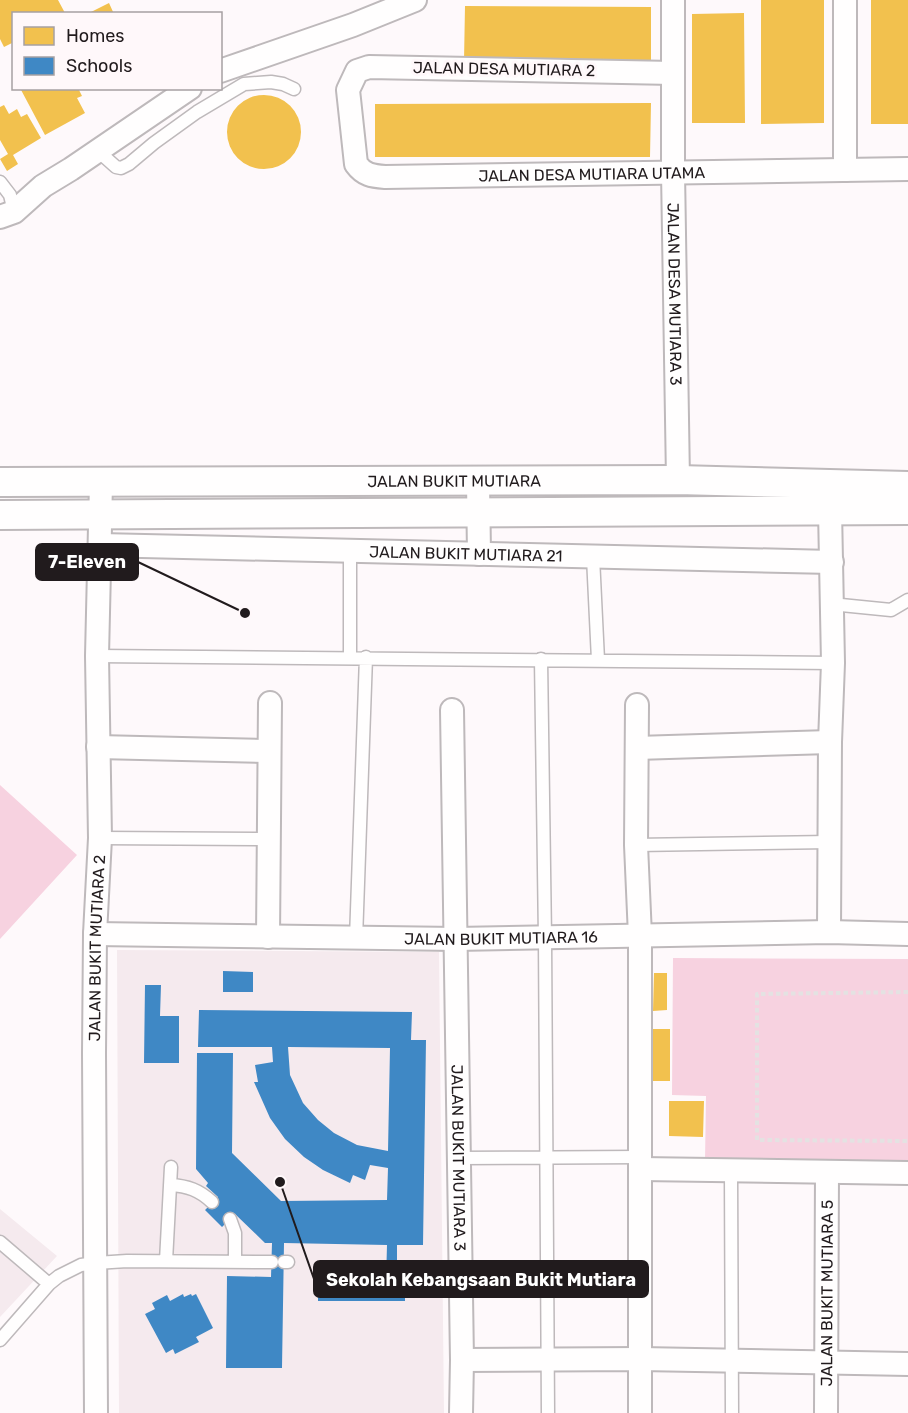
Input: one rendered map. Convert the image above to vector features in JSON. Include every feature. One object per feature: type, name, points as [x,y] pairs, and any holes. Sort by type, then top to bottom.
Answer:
[{"type":"street","points":[[222,70],[353,25],[415,0]]},
{"type":"street","name":"JALAN DESA MUTIARA 3","points":[[673,0],[678,480]]},
{"type":"street","points":[[845,0],[845,170]]},
{"type":"street","name":"JALAN DESA MUTIARA 2","points":[[348,90],[357,71],[369,67],[673,73]]},
{"type":"street","points":[[7,214],[43,186],[187,90]]},
{"type":"street","name":"JALAN DESA MUTIARA UTAMA","points":[[348,90],[356,164],[362,172],[371,176],[908,169]]},
{"type":"street","points":[[678,480],[687,495],[700,505],[716,512]]},
{"type":"street","points":[[652,513],[674,494],[678,480]]},
{"type":"street","name":"JALAN BUKIT MUTIARA","points":[[0,482],[678,480],[908,486]]},
{"type":"street","points":[[478,481],[479,554]]},
{"type":"street","name":"JALAN BUKIT MUTIARA 2","points":[[96,1413],[95,934],[100,837],[97,656],[101,483]]},
{"type":"street","points":[[830,510],[833,663],[830,742],[830,932]]},
{"type":"street","name":"JALAN BUKIT MUTIARA","points":[[0,515],[908,510]]},
{"type":"street","name":"JALAN BUKIT MUTIARA 21","points":[[100,545],[832,562]]},
{"type":"street","points":[[268,937],[270,703]]},
{"type":"street","points":[[637,705],[636,845],[640,936],[641,1163],[640,1413]]},
{"type":"street","name":"JALAN BUKIT MUTIARA 3","points":[[452,710],[461,1413]]},
{"type":"street","points":[[637,748],[830,742]]},
{"type":"street","points":[[98,747],[268,751]]},
{"type":"street","name":"JALAN BUKIT MUTIARA 16","points":[[95,934],[356,939],[830,932],[908,934]]},
{"type":"street","points":[[641,1163],[731,1171],[908,1173]]},
{"type":"street","name":"JALAN BUKIT MUTIARA 5","points":[[826,1413],[827,1173]]},
{"type":"street","points":[[462,1360],[549,1358],[908,1364]]},
{"type":"lane","points":[[98,150],[116,167],[121,168],[197,112],[244,84],[271,82],[294,89]]},
{"type":"lane","points":[[0,182],[10,195],[7,214]]},
{"type":"lane","points":[[350,550],[350,657]]},
{"type":"lane","points":[[593,556],[598,660]]},
{"type":"lane","points":[[831,604],[891,610],[908,600]]},
{"type":"lane","points":[[97,656],[833,663]]},
{"type":"lane","points":[[356,939],[366,657]]},
{"type":"lane","points":[[541,659],[548,1413]]},
{"type":"lane","points":[[100,837],[269,839]]},
{"type":"lane","points":[[636,845],[830,842]]},
{"type":"lane","points":[[458,1158],[546,1157],[641,1163]]},
{"type":"lane","points":[[166,1261],[171,1167]]},
{"type":"lane","points":[[731,1171],[732,1413]]},
{"type":"lane","points":[[170,1185],[187,1186],[202,1193],[212,1202]]},
{"type":"lane","points":[[230,1219],[235,1233],[235,1262]]},
{"type":"lane","points":[[0,1242],[49,1284]]},
{"type":"lane","points":[[0,1340],[49,1284],[81,1265],[166,1261],[281,1262]]},
{"type":"path","points":[[908,992],[757,993],[757,1140],[908,1141]]},
{"type":"shaded area","points":[[0,785],[77,855],[0,939]]},
{"type":"shaded area","points":[[117,950],[439,952],[444,1413],[119,1413]]},
{"type":"shaded area","points":[[673,958],[908,959],[908,1162],[705,1161],[706,1096],[672,1095]]},
{"type":"shaded area","points":[[0,1209],[57,1256],[0,1317]]},
{"type":"building: Homes","points":[[0,0],[58,0],[64,12],[12,12],[12,43],[4,47],[0,39]]},
{"type":"building: Homes","points":[[761,0],[824,0],[824,123],[761,124]]},
{"type":"building: Homes","points":[[871,0],[908,0],[908,124],[871,124]]},
{"type":"building: Homes","points":[[109,3],[113,12],[91,12]]},
{"type":"building: Homes","points":[[465,6],[651,7],[651,62],[464,61]]},
{"type":"building: Homes","points":[[744,13],[745,123],[692,123],[692,14]]},
{"type":"building: Homes","points":[[21,90],[79,90],[82,96],[77,98],[85,113],[45,135]]},
{"type":"building: Homes","points":[[264,95],[278,98],[290,106],[298,118],[301,132],[298,146],[290,158],[278,166],[264,169],[250,166],[238,158],[230,146],[227,132],[230,118],[238,106],[250,98]]},
{"type":"building: Homes","points":[[651,103],[650,157],[375,157],[375,104]]},
{"type":"building: Homes","points":[[4,105],[9,114],[17,109],[21,117],[27,114],[41,138],[13,155],[18,164],[7,171],[0,159],[8,154],[0,140],[0,107]]},
{"type":"building: Homes","points":[[654,973],[667,973],[667,1010],[653,1011]]},
{"type":"building: Homes","points":[[652,1029],[670,1029],[670,1081],[652,1081]]},
{"type":"building: Homes","points":[[669,1101],[704,1101],[703,1137],[669,1136]]},
{"type":"building: Schools","points":[[223,971],[253,972],[253,992],[223,992]]},
{"type":"building: Schools","points":[[145,985],[161,985],[160,1016],[179,1016],[179,1063],[144,1063]]},
{"type":"building: Schools","points":[[199,1010],[412,1012],[411,1040],[426,1040],[423,1245],[397,1245],[397,1282],[405,1282],[405,1301],[318,1301],[318,1281],[386,1282],[387,1245],[284,1243],[282,1368],[226,1368],[227,1276],[271,1277],[272,1243],[265,1243],[235,1214],[222,1227],[205,1210],[218,1197],[206,1186],[208,1183],[196,1169],[197,1053],[233,1053],[232,1153],[281,1201],[387,1200],[388,1168],[370,1165],[365,1180],[353,1175],[350,1183],[323,1170],[304,1157],[285,1139],[270,1118],[254,1082],[258,1082],[255,1065],[273,1062],[272,1047],[198,1047]],"holes":[[[288,1047],[390,1048],[388,1151],[357,1145],[334,1133],[303,1103],[290,1075]]]},
{"type":"building: Schools","points":[[183,1294],[184,1297],[196,1294],[213,1328],[196,1337],[199,1342],[175,1354],[173,1349],[166,1353],[145,1314],[155,1309],[152,1303],[167,1295],[170,1301]]},
{"type":"place","name":"7-Eleven","points":[[245,613]]},
{"type":"place","name":"Sekolah Kebangsaan Bukit Mutiara","points":[[280,1182]]}]
